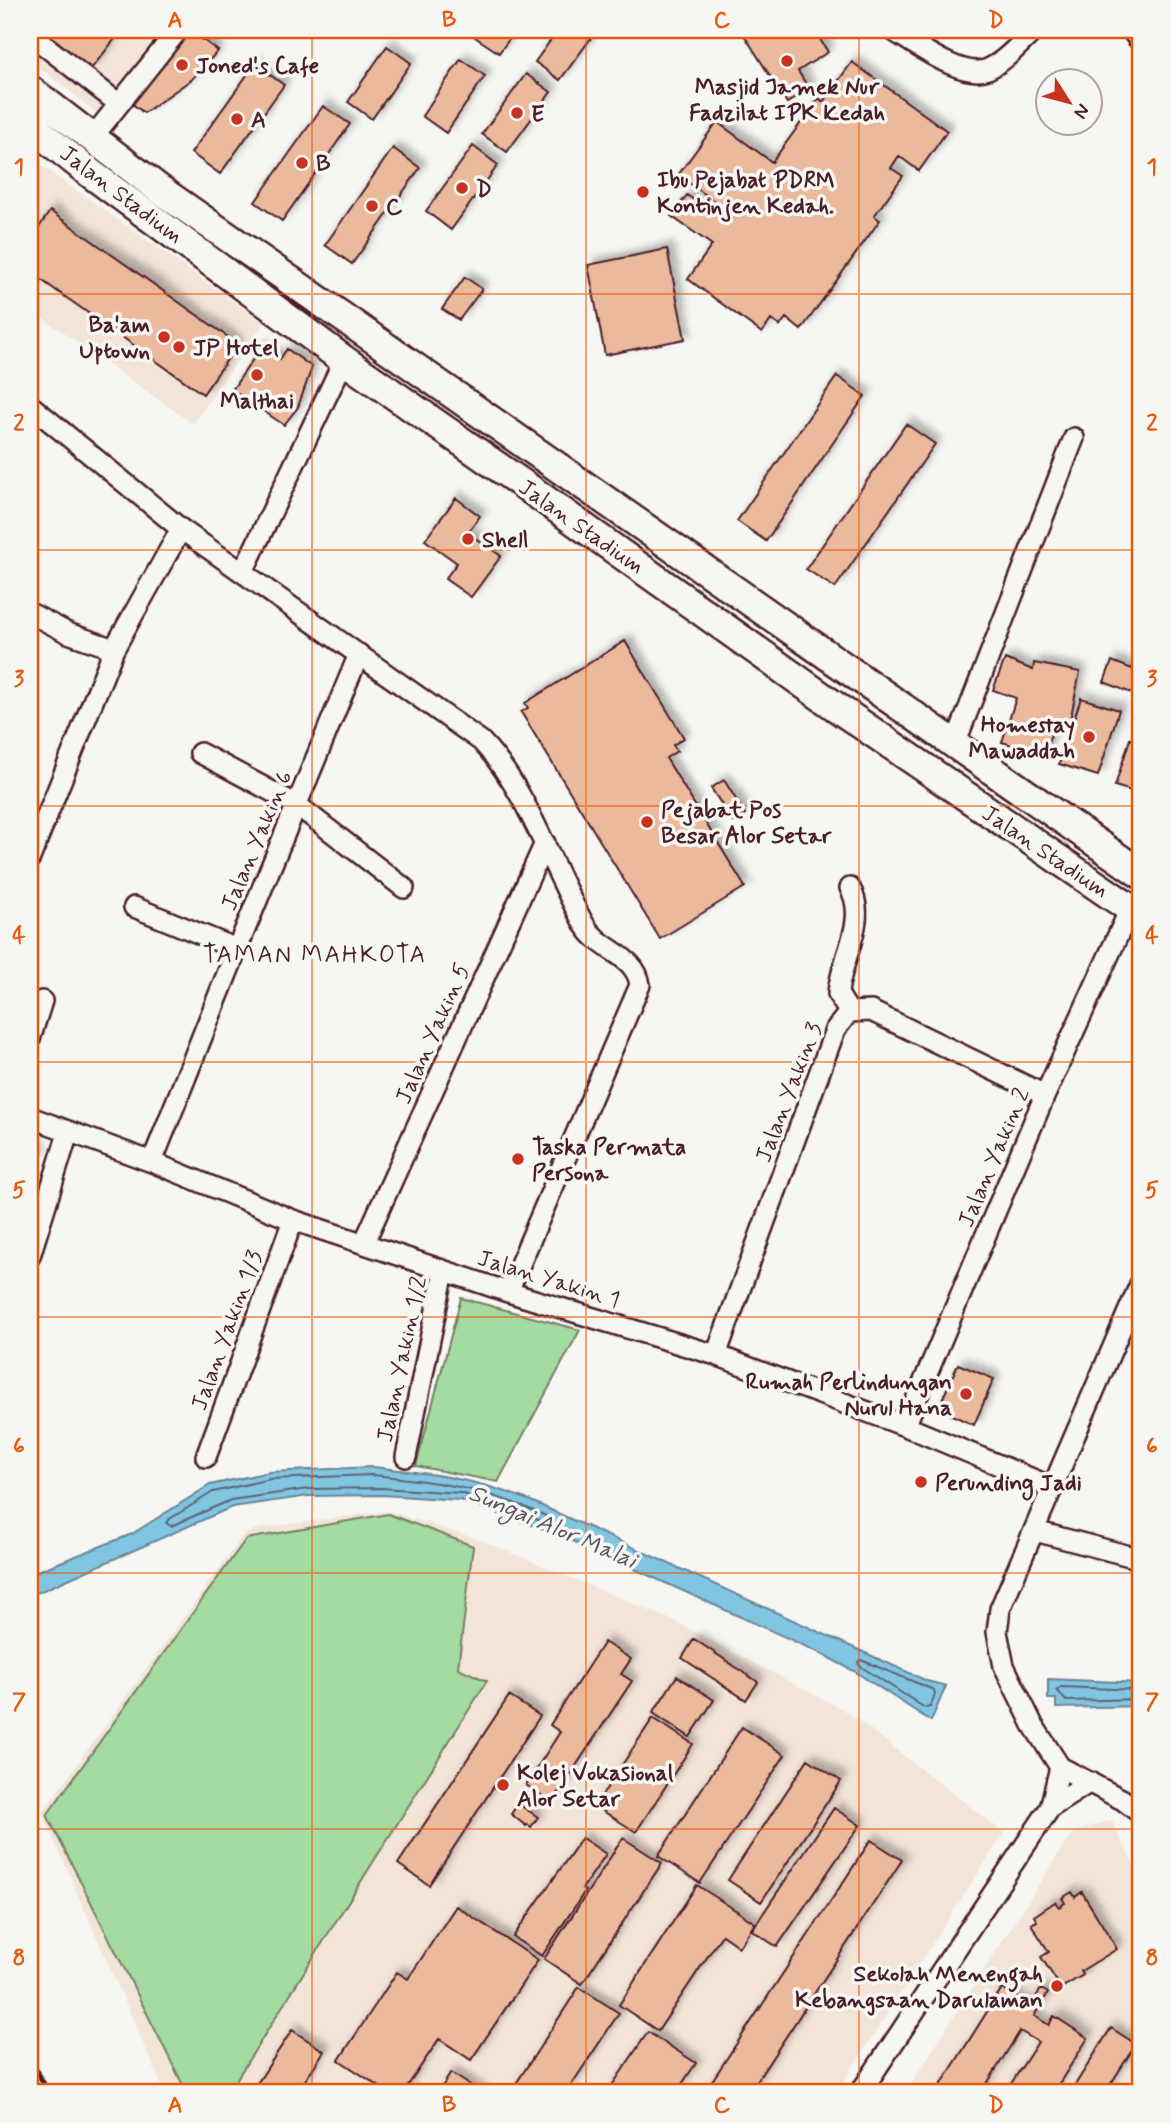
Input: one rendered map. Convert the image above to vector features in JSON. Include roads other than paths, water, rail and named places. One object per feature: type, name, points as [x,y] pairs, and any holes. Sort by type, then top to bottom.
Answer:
[{"type":"main road","name":"Jalan Stadium","points":[[30,90],[170,197],[955,744],[1140,869]]},
{"type":"main road","name":"Jalan Stadium","points":[[30,125],[86,170],[344,360],[839,709],[1135,913]]},
{"type":"street","points":[[92,138],[178,30]]},
{"type":"street","points":[[892,30],[944,61],[970,71],[985,70],[996,64],[1035,30]]},
{"type":"street","points":[[1131,30],[1141,42]]},
{"type":"street","points":[[30,34],[119,104]]},
{"type":"street","points":[[243,572],[344,360]]},
{"type":"street","points":[[30,405],[181,529],[481,741],[494,755],[545,843],[584,925],[599,943],[632,964],[638,974],[640,985],[508,1292]]},
{"type":"street","points":[[955,744],[1074,438]]},
{"type":"street","points":[[30,858],[114,649],[181,529]]},
{"type":"street","points":[[30,613],[68,633],[114,649]]},
{"type":"street","name":"Jalan Yakin 6","points":[[152,1162],[359,654]]},
{"type":"street","points":[[200,753],[298,805],[404,888]]},
{"type":"street","name":"Jalan Yakin 5","points":[[364,1242],[545,843]]},
{"type":"street","points":[[849,1012],[838,994],[842,966],[858,915],[855,896],[850,888]]},
{"type":"street","points":[[134,907],[237,949]]},
{"type":"street","name":"Jalan Yakin 2","points":[[905,1426],[1045,1095],[1135,913]]},
{"type":"street","points":[[30,1039],[42,1001]]},
{"type":"street","name":"Jalan Yakin 3","points":[[716,1355],[835,1030],[849,1012],[871,1011],[1045,1095]]},
{"type":"street","name":"Jalan Yakin 1","points":[[30,1118],[152,1162],[293,1220],[508,1292],[716,1355],[905,1426],[1054,1488]]},
{"type":"street","points":[[30,1256],[68,1133]]},
{"type":"street","name":"Jalan Yakin 1/3","points":[[206,1457],[293,1220]]},
{"type":"street","name":"Jalan Yakin 1/2","points":[[405,1457],[444,1271]]},
{"type":"street","points":[[1141,1282],[1000,1609],[997,1632],[1004,1666],[1033,1725],[1060,1767],[1123,1800],[1141,1814]]},
{"type":"street","points":[[1035,1531],[1141,1559]]},
{"type":"street","points":[[860,2093],[1050,1808],[1060,1767]]},
{"type":"street","points":[[1050,1808],[1090,1782]]},
{"type":"water","name":"Sungai Alor Malai","points":[[372,1467],[453,1478],[491,1487],[531,1501],[927,1681],[946,1686],[931,1721],[854,1671],[816,1651],[557,1534],[460,1500],[382,1495],[309,1496],[232,1507],[30,1596],[30,1574],[132,1534],[210,1485],[269,1472]]},
{"type":"water","points":[[1048,1679],[1141,1683],[1141,1706],[1056,1708],[1056,1699],[1048,1699]]},
{"type":"railway","points":[[30,2059],[49,2093]]},
{"type":"railway","points":[[30,2083],[36,2093]]},
{"type":"place","name":"Masjid Jamek Nur Fadzilat IPK Kedah","points":[[787,61]]},
{"type":"place","name":"Joned's Cafe","points":[[182,65]]},
{"type":"place","name":"E","points":[[517,113]]},
{"type":"place","name":"A","points":[[237,119]]},
{"type":"place","name":"B","points":[[302,163]]},
{"type":"place","name":"D","points":[[462,188]]},
{"type":"place","name":"Ibu Pejabat PDRM Kontinjen Kedah.","points":[[643,192]]},
{"type":"place","name":"C","points":[[372,206]]},
{"type":"place","name":"Ba'am Uptown","points":[[164,337]]},
{"type":"place","name":"JP Hotel","points":[[179,347]]},
{"type":"place","name":"Malthai","points":[[257,375]]},
{"type":"place","name":"Shell","points":[[468,539]]},
{"type":"place","name":"Homestay Mawaddah","points":[[1089,737]]},
{"type":"place","name":"Pejabat Pos Besar Alor Setar","points":[[647,822]]},
{"type":"place","name":"Taska Permata Persona","points":[[518,1159]]},
{"type":"place","name":"Rumah Perlindungan Nurul Hana","points":[[966,1394]]},
{"type":"place","name":"Perunding Jadi","points":[[921,1482]]},
{"type":"place","name":"Kolej Vokasional Alor Setar","points":[[503,1785]]},
{"type":"place","name":"Sekolah Menengah Kebangsaan Darulaman","points":[[1057,1986]]},
{"type":"district","name":"TAMAN MAHKOTA","points":[[315,954]]}]
